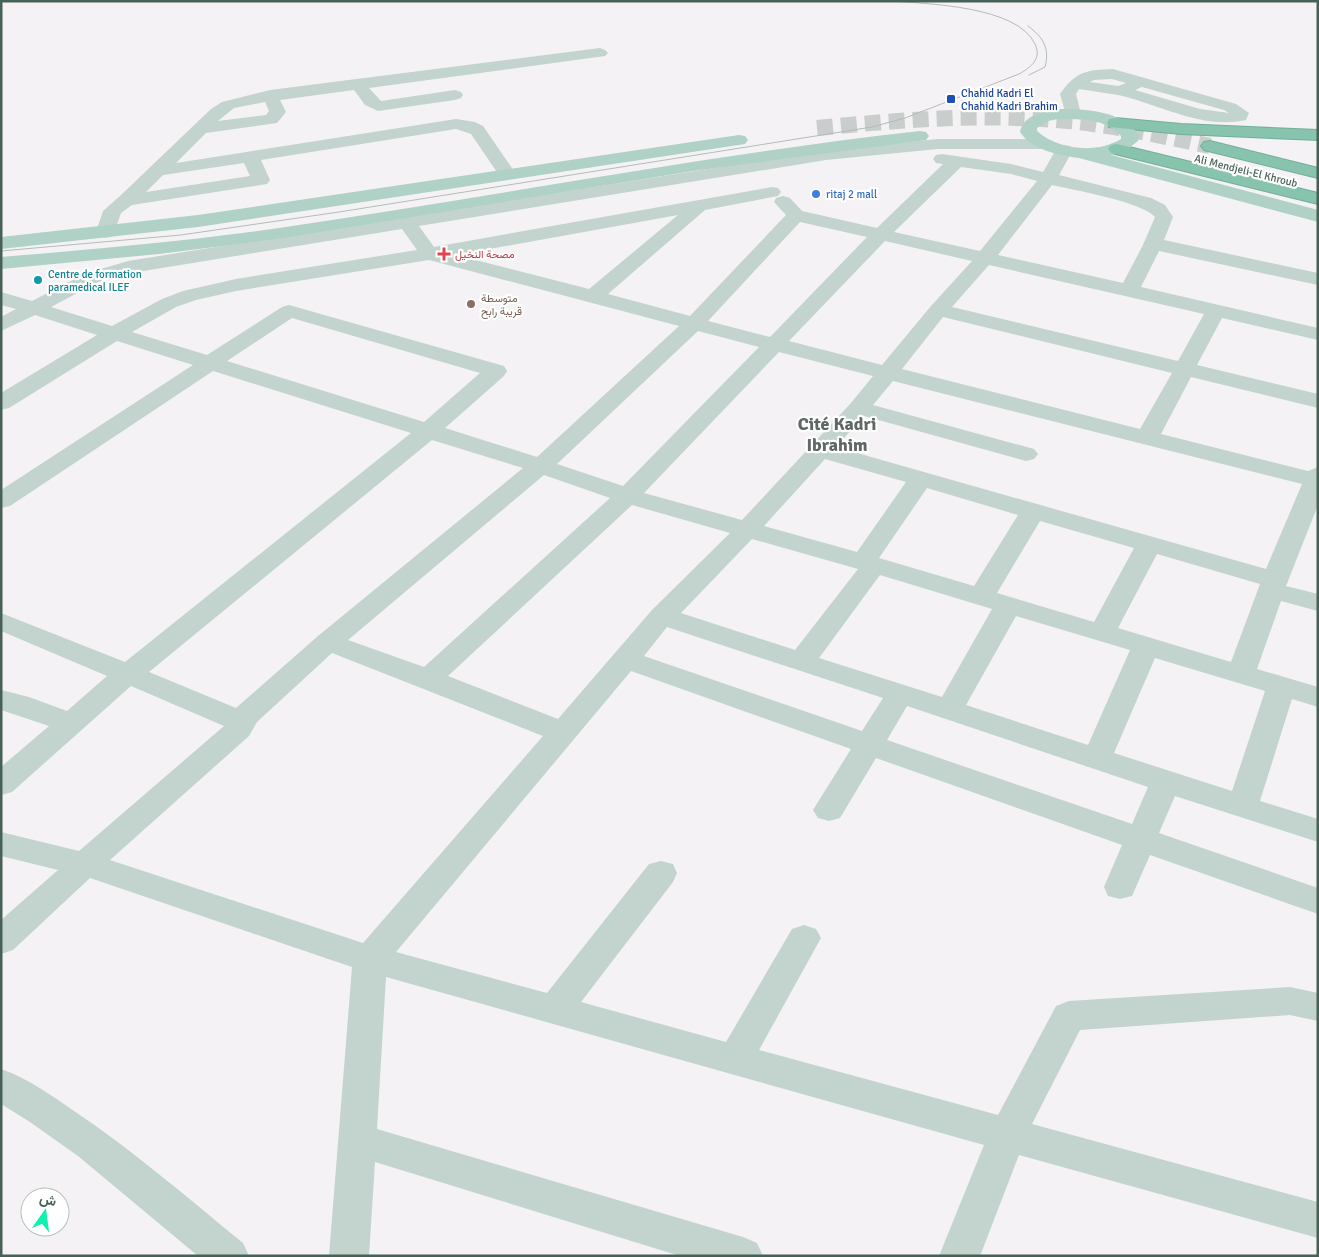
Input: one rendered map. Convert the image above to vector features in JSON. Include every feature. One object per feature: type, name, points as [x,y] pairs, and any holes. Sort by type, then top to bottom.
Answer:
[{"type":"highway","points":[[1115,123],[1202,130],[1318,135]]},
{"type":"highway","points":[[1119,147],[1162,133],[1202,130]]},
{"type":"highway","name":"Ali Mendjeli-El Khroub","points":[[1210,146],[1318,173]]},
{"type":"highway","points":[[1119,147],[1318,199]]},
{"type":"highway","name":"Ali Mendjeli-El Khroub","points":[[1175,152],[1318,189]]},
{"type":"main road","points":[[1071,151],[1119,147],[1130,135],[1125,129],[1103,118],[1073,114],[1044,117],[1034,121],[1029,126],[1028,132],[1033,138],[1043,144],[1318,216]]},
{"type":"main road","points":[[8,263],[114,254],[404,219],[562,188],[768,155],[920,136]]},
{"type":"main road","points":[[1,243],[198,221],[758,137]]},
{"type":"main road","points":[[1119,147],[1148,172]]},
{"type":"main road","points":[[562,188],[621,188]]},
{"type":"street","points":[[106,232],[112,211],[126,200],[217,113],[228,105],[246,99],[270,95],[600,53]]},
{"type":"street","points":[[437,74],[473,115],[470,122],[507,174]]},
{"type":"street","points":[[1073,114],[1068,94],[1075,84],[1085,77],[1104,74],[1141,82],[1230,107],[1241,113],[1240,116],[1229,119],[1212,117],[1120,90],[1075,84]]},
{"type":"street","points":[[1120,90],[1141,82]]},
{"type":"street","points":[[358,84],[371,102],[378,106],[456,95]]},
{"type":"street","points":[[200,129],[271,119],[278,112],[270,95]]},
{"type":"street","points":[[157,171],[456,124],[469,126],[477,130]]},
{"type":"street","points":[[126,200],[261,180],[241,157],[220,126]]},
{"type":"street","points":[[1,325],[91,278],[128,267],[404,219],[621,188],[826,155],[902,147],[956,144],[1043,144]]},
{"type":"street","points":[[902,147],[921,156],[982,163],[1049,177],[1144,202],[1158,209],[1164,217],[1154,244],[1129,290]]},
{"type":"street","points":[[349,1256],[370,959],[662,616],[746,531],[858,408],[938,310],[985,258],[1071,151]]},
{"type":"street","points":[[428,679],[627,496],[882,234],[957,161]]},
{"type":"street","points":[[745,168],[796,215],[1318,334]]},
{"type":"street","points":[[1,403],[115,333],[169,303],[190,295],[236,285],[429,254],[772,192]]},
{"type":"street","points":[[593,296],[698,206]]},
{"type":"street","points":[[1,941],[85,864],[240,729],[244,717],[328,642],[541,466],[694,324],[796,215]]},
{"type":"street","points":[[404,219],[429,254],[886,373],[1147,438],[1316,477],[1307,529],[1273,585],[1241,674]]},
{"type":"street","points":[[1154,244],[1318,279]]},
{"type":"street","points":[[1,298],[541,466],[627,496],[746,531],[869,564],[1318,698]]},
{"type":"street","points":[[938,310],[1318,401]]},
{"type":"street","points":[[1,501],[289,311],[496,372],[428,431],[128,674],[1,784]]},
{"type":"street","points":[[1147,438],[1216,311]]},
{"type":"street","points":[[858,408],[1026,454]]},
{"type":"street","points":[[820,450],[1149,544],[1273,585],[1318,603]]},
{"type":"street","points":[[802,662],[869,564],[921,479]]},
{"type":"street","points":[[981,597],[1033,511]]},
{"type":"street","points":[[1102,633],[1149,544]]},
{"type":"street","points":[[949,710],[1008,605]]},
{"type":"street","points":[[662,616],[1318,831]]},
{"type":"street","points":[[1,621],[242,722]]},
{"type":"street","points":[[328,642],[562,732]]},
{"type":"street","points":[[1097,758],[1146,646]]},
{"type":"street","points":[[625,659],[1318,901]]},
{"type":"street","points":[[1243,806],[1281,686]]},
{"type":"street","points":[[829,810],[900,694]]},
{"type":"street","points":[[1,700],[19,704],[71,723]]},
{"type":"street","points":[[1120,887],[1166,781]]},
{"type":"street","points":[[1,844],[85,864],[370,959],[1318,1220]]},
{"type":"street","points":[[555,1010],[661,873]]},
{"type":"street","points":[[735,1059],[804,938]]},
{"type":"street","points":[[958,1256],[1008,1134],[1069,1016],[1290,1001],[1318,1007]]},
{"type":"street","points":[[1,1085],[43,1110],[92,1144],[229,1256]]},
{"type":"street","points":[[357,1140],[743,1256]]},
{"type":"tunnel","points":[[817,128],[942,118],[1037,119],[1104,126],[1210,146]]},
{"type":"tram line","points":[[1,251],[181,235],[339,212],[872,127],[905,118],[1019,74],[1028,68],[1036,58],[1037,49],[1035,44],[1025,31],[992,14],[949,6],[892,1]]},
{"type":"tram line","points":[[1028,26],[1038,34],[1047,54],[1045,67],[1029,75]]},
{"type":"place","name":"Chahid Kadri El Chahid Kadri Brahim","points":[[951,99]]},
{"type":"place","name":"ritaj 2 mall","points":[[816,194]]},
{"type":"place","name":"مصحة النخيل","points":[[444,254]]},
{"type":"place","name":"Centre de formation paramedical ILEF","points":[[38,280]]},
{"type":"place","name":"متوسطة قريبة رابح","points":[[471,304]]},
{"type":"district","name":"Cité Kadri Ibrahim","points":[[837,434]]}]
